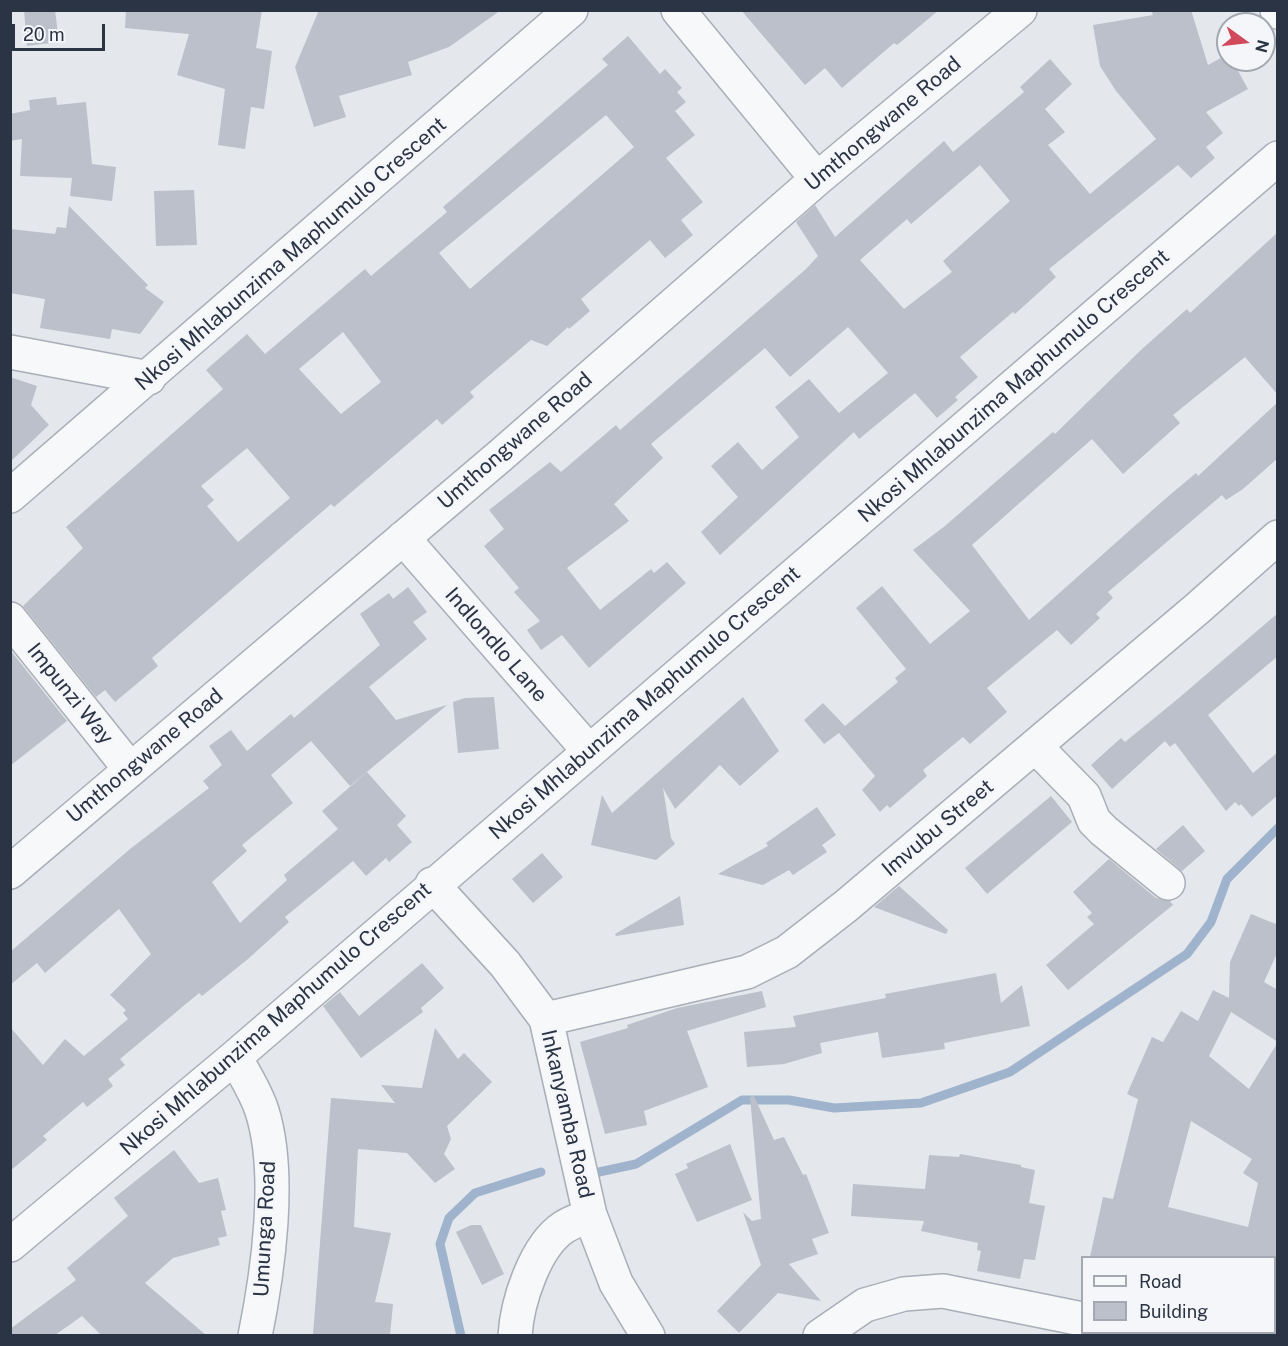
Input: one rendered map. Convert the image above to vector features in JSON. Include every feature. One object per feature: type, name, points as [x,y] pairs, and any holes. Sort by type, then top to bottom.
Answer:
[{"type":"street","name":"Nkosi Mhlabunzima Maphumulo Crescent","points":[[10,496],[149,378],[571,10]]},
{"type":"street","points":[[678,10],[817,178]]},
{"type":"street","name":"Umthongwane Road","points":[[10,872],[403,538],[817,178],[1020,10]]},
{"type":"street","name":"Nkosi Mhlabunzima Maphumulo Crescent","points":[[10,1245],[236,1057],[432,884],[589,752],[1278,158]]},
{"type":"street","points":[[10,352],[149,378]]},
{"type":"street","name":"Imvubu Street","points":[[546,1019],[747,972],[788,952],[846,906],[1035,746],[1278,537]]},
{"type":"street","name":"Indlondlo Lane","points":[[403,538],[589,752]]},
{"type":"street","name":"Impunzi Way","points":[[10,619],[130,769]]},
{"type":"street","points":[[1035,746],[1084,796],[1094,821],[1168,883]]},
{"type":"street","name":"Inkanyamba Road","points":[[432,884],[505,964],[546,1019],[590,1215],[616,1283],[648,1335]]},
{"type":"street","name":"Umunga Road","points":[[236,1057],[262,1110],[270,1153],[270,1206],[265,1287],[255,1335]]},
{"type":"street","points":[[515,1335],[526,1281],[544,1248],[563,1227],[590,1215]]},
{"type":"street","points":[[820,1335],[865,1305],[904,1294],[943,1291],[1081,1319]]},
{"type":"building","points":[[24,10],[55,10],[59,42],[27,46]]},
{"type":"building","points":[[126,10],[262,10],[256,48],[272,51],[264,109],[251,107],[245,149],[218,145],[225,89],[177,75],[189,34],[125,28]]},
{"type":"building","points":[[319,10],[501,10],[449,47],[408,62],[412,75],[339,96],[346,117],[314,127],[295,67]]},
{"type":"building","points":[[741,10],[939,10],[897,45],[894,43],[842,88],[825,68],[805,85]]},
{"type":"building","points":[[1151,10],[1191,10],[1208,65],[1216,61],[1216,72],[1239,72],[1248,89],[1206,112],[1223,133],[1206,147],[1215,158],[1191,178],[1178,165],[1049,269],[1056,277],[1015,314],[1013,312],[960,357],[978,377],[955,397],[958,400],[937,418],[915,393],[859,439],[854,432],[720,555],[701,532],[738,497],[711,466],[738,442],[762,470],[799,437],[775,407],[809,379],[839,413],[888,373],[848,327],[790,377],[765,348],[651,444],[663,458],[614,504],[629,521],[567,568],[600,610],[651,569],[654,573],[667,562],[686,583],[589,668],[562,635],[541,650],[527,630],[540,621],[514,592],[519,588],[484,546],[504,529],[489,510],[550,462],[561,472],[616,425],[620,430],[806,269],[818,256],[796,222],[815,205],[835,237],[944,141],[953,152],[1024,92],[1020,87],[1050,59],[1072,84],[1045,109],[1065,132],[1048,145],[1090,194],[1156,139],[1116,91],[1100,66],[1093,25],[1153,15]],"holes":[[[980,165],[1010,201],[943,261],[952,272],[904,309],[860,260],[907,219],[911,224]]]},
{"type":"building","points":[[628,36],[660,74],[665,69],[682,88],[677,92],[686,102],[675,111],[695,135],[666,158],[703,202],[681,220],[693,235],[665,258],[650,240],[581,299],[590,311],[569,329],[568,327],[547,346],[531,340],[470,392],[474,397],[442,425],[437,419],[334,507],[331,504],[152,658],[158,666],[115,702],[105,690],[96,697],[23,606],[83,548],[66,527],[223,389],[206,370],[247,334],[265,354],[365,269],[371,276],[447,212],[443,207],[608,65],[602,59]],"holes":[[[606,115],[634,147],[470,289],[439,253]],[[343,332],[381,382],[341,414],[299,369]],[[247,448],[290,498],[238,542],[207,506],[214,500],[201,486]]]},
{"type":"building","points":[[56,97],[57,105],[86,102],[92,164],[116,167],[112,201],[70,196],[72,178],[20,176],[22,139],[10,141],[10,114],[30,110],[29,100]]},
{"type":"building","points":[[194,190],[197,245],[156,246],[154,191]]},
{"type":"building","points":[[69,206],[148,285],[145,288],[164,302],[140,334],[112,329],[110,339],[40,328],[45,299],[10,293],[10,229],[55,234],[57,227],[66,228]]},
{"type":"building","points":[[1278,232],[1278,395],[1245,357],[1173,415],[1180,423],[1123,474],[1092,439],[972,545],[1029,620],[1165,499],[1196,473],[1198,476],[1278,402],[1278,458],[1243,489],[1226,500],[1222,495],[1108,592],[1113,598],[1096,614],[1100,618],[1071,645],[1057,630],[987,688],[1007,712],[970,744],[963,737],[923,770],[927,776],[890,808],[887,805],[880,812],[862,790],[875,776],[839,733],[824,744],[804,720],[823,703],[845,726],[898,682],[895,678],[906,669],[856,608],[882,586],[930,644],[970,611],[913,550],[945,526],[1053,432],[1055,434],[1142,349],[1187,309],[1190,313]]},
{"type":"building","points":[[10,377],[37,386],[31,405],[49,425],[10,462]]},
{"type":"building","points":[[408,587],[427,612],[413,622],[427,639],[369,687],[396,720],[447,705],[350,786],[311,741],[271,775],[293,803],[242,845],[247,851],[212,882],[240,923],[287,880],[284,875],[338,829],[322,811],[367,772],[406,816],[397,825],[412,842],[389,862],[386,858],[366,876],[353,861],[285,917],[289,922],[248,959],[202,996],[199,993],[120,1059],[125,1065],[108,1079],[113,1086],[87,1107],[83,1102],[43,1136],[47,1140],[10,1171],[10,1027],[43,1065],[65,1039],[84,1056],[128,1019],[123,1013],[126,1010],[110,995],[151,954],[119,909],[45,973],[37,963],[10,985],[10,952],[130,849],[209,788],[203,781],[222,765],[209,746],[231,730],[247,751],[291,714],[294,718],[380,645],[360,614],[389,593],[393,599]]},
{"type":"building","points":[[1278,613],[1278,656],[1208,715],[1253,773],[1278,752],[1278,795],[1252,817],[1241,804],[1239,806],[1235,802],[1226,811],[1175,743],[1170,747],[1165,741],[1112,789],[1091,765],[1121,738],[1125,742]]},
{"type":"building","points":[[10,650],[67,721],[10,766]]},
{"type":"building","points":[[494,697],[499,749],[458,753],[453,702],[465,698]]},
{"type":"building","points":[[743,697],[779,751],[740,786],[720,765],[675,809],[663,788],[671,838],[675,844],[656,860],[591,845],[602,795],[612,813]]},
{"type":"building","points":[[1051,796],[1072,822],[987,894],[965,868]]},
{"type":"building","points":[[817,807],[836,835],[822,845],[827,852],[793,875],[789,870],[763,885],[718,874],[768,846],[766,843]]},
{"type":"building","points":[[1183,825],[1205,851],[1182,871],[1156,849]]},
{"type":"building","points":[[542,853],[563,877],[533,903],[512,879]]},
{"type":"building","points":[[1109,859],[1156,898],[1170,901],[1173,905],[1068,990],[1046,965],[1094,924],[1087,917],[1092,913],[1073,892]]},
{"type":"building","points":[[899,886],[948,930],[946,934],[874,907]]},
{"type":"building","points":[[680,896],[684,925],[616,936],[615,934]]},
{"type":"building","points":[[1251,914],[1278,925],[1278,951],[1264,982],[1278,990],[1278,1042],[1278,1257],[1090,1256],[1103,1197],[1113,1199],[1138,1099],[1127,1094],[1152,1037],[1163,1042],[1181,1011],[1198,1021],[1213,990],[1229,998],[1230,962]],"holes":[[[1231,1012],[1278,1042],[1249,1089],[1209,1056]],[[1191,1121],[1252,1159],[1243,1173],[1258,1183],[1248,1227],[1168,1207]]]},
{"type":"building","points":[[422,963],[444,988],[421,1008],[423,1012],[361,1058],[323,1006],[340,992],[359,1016]]},
{"type":"building","points":[[996,973],[1001,1003],[1022,985],[1030,1026],[944,1043],[945,1049],[882,1058],[878,1032],[820,1043],[822,1053],[784,1064],[747,1067],[744,1032],[796,1027],[793,1016],[886,998],[885,994]]},
{"type":"building","points":[[762,991],[766,1007],[687,1031],[708,1087],[644,1111],[647,1125],[605,1134],[580,1042],[628,1028],[627,1025],[677,1008]]},
{"type":"building","points":[[435,1028],[458,1059],[464,1053],[492,1082],[447,1126],[451,1139],[444,1154],[455,1169],[435,1183],[407,1153],[358,1149],[354,1227],[391,1233],[375,1302],[393,1304],[390,1335],[313,1335],[331,1098],[395,1103],[381,1085],[422,1088]]},
{"type":"building","points":[[754,1096],[774,1140],[784,1137],[803,1175],[806,1174],[829,1233],[812,1239],[818,1254],[789,1264],[821,1301],[778,1293],[739,1333],[717,1311],[761,1265],[743,1212],[752,1221],[761,1219],[750,1097]]},
{"type":"building","points":[[730,1144],[752,1200],[697,1222],[675,1174],[688,1168],[686,1164]]},
{"type":"building","points":[[174,1150],[199,1183],[218,1178],[226,1210],[221,1211],[227,1236],[218,1238],[220,1245],[173,1258],[145,1283],[206,1335],[101,1335],[82,1316],[55,1335],[10,1335],[10,1329],[76,1280],[67,1268],[128,1216],[114,1198]]},
{"type":"building","points":[[960,1154],[1021,1165],[1021,1167],[1035,1170],[1029,1203],[1045,1206],[1035,1260],[1024,1259],[1020,1279],[977,1271],[981,1251],[977,1250],[978,1243],[921,1231],[924,1221],[851,1216],[853,1184],[925,1189],[929,1155],[959,1157]]},
{"type":"building","points":[[471,1225],[481,1225],[504,1274],[482,1285],[456,1232]]},
{"type":"waterway","points":[[599,1172],[636,1164],[742,1100],[789,1100],[834,1108],[921,1103],[1010,1072],[1187,954],[1211,922],[1227,879],[1278,828]]},
{"type":"waterway","points":[[461,1336],[440,1244],[449,1218],[475,1193],[541,1172]]}]
